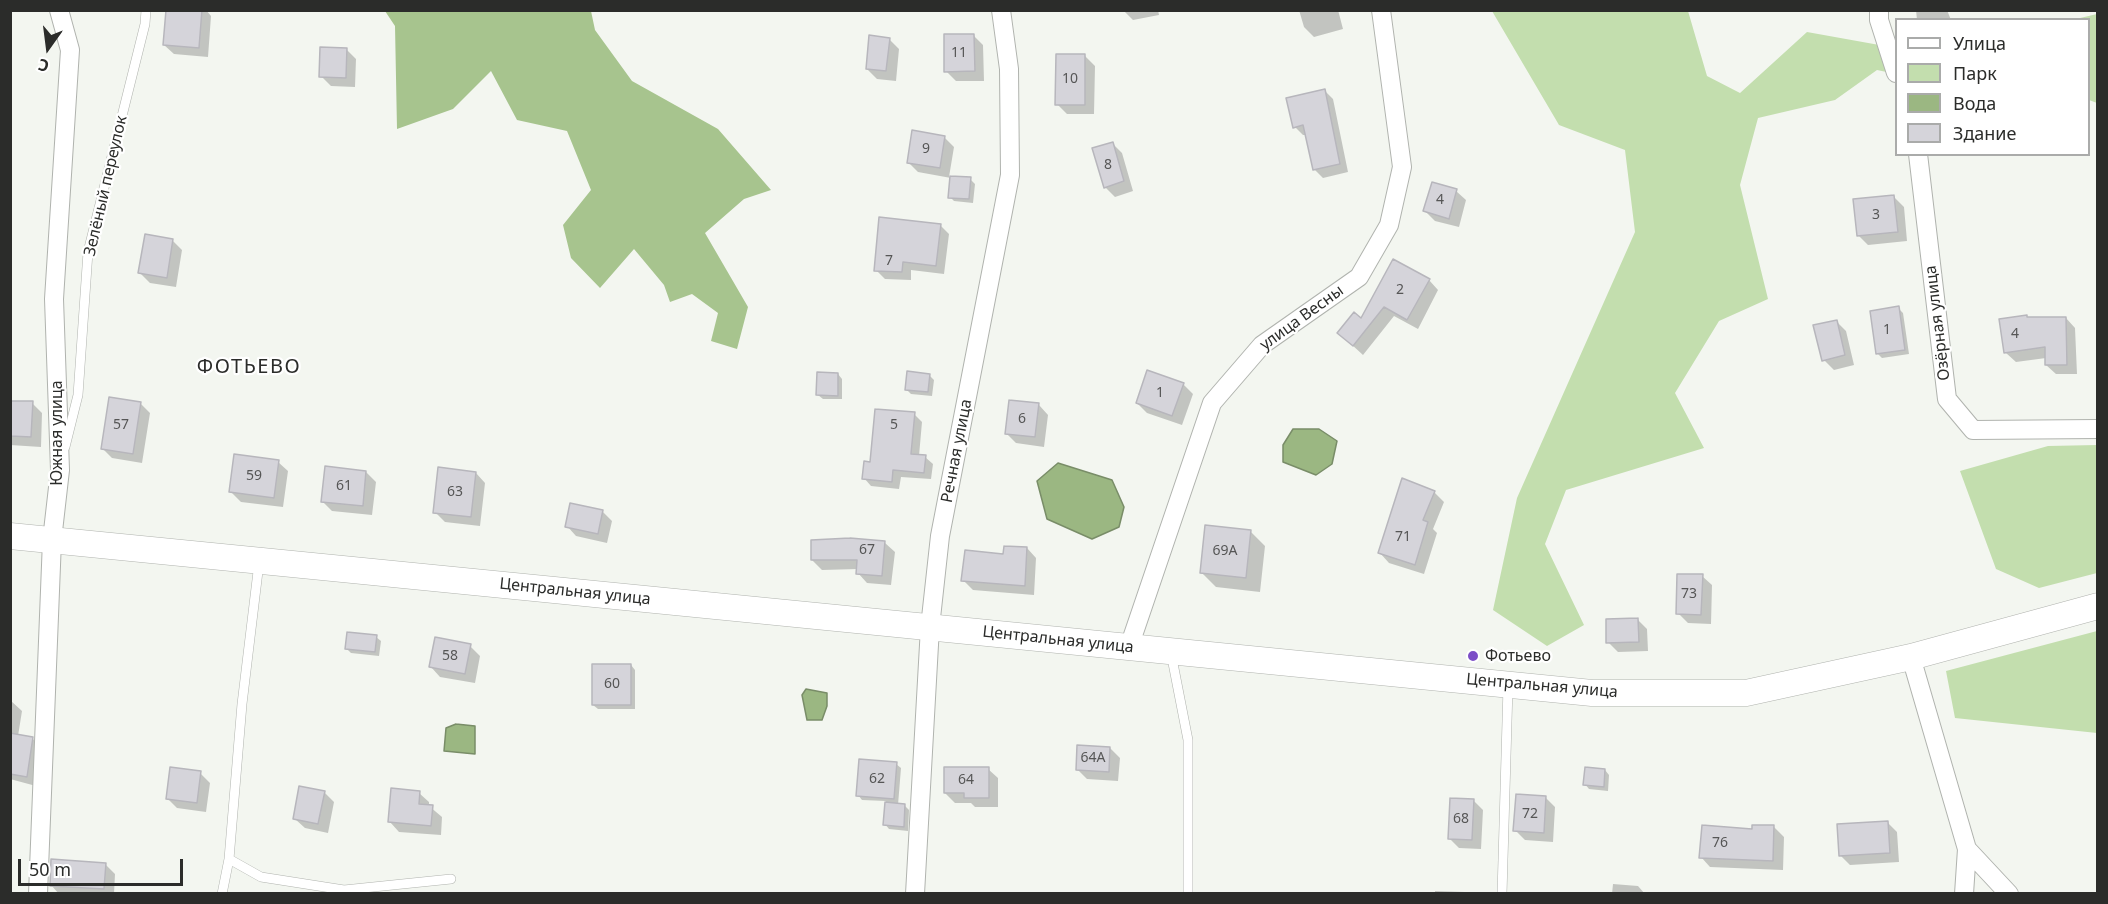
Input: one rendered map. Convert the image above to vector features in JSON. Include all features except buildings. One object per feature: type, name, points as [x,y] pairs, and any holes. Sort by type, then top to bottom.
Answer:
[{"type":"main road","name":"Центральная улица","points":[[10,536],[1592,693],[1746,693],[1911,657],[2097,606]]},
{"type":"street","name":"Южная улица","points":[[38,894],[52,540],[60,470],[54,299],[70,50],[59,10]]},
{"type":"street","name":"Речная улица","points":[[915,894],[930,627],[940,536],[1010,175],[1008,69],[1001,10]]},
{"type":"street","name":"улица Весны","points":[[1128,647],[1212,403],[1262,345],[1359,277],[1389,225],[1402,167],[1381,10]]},
{"type":"street","points":[[1879,10],[1879,20],[1895,70]]},
{"type":"street","name":"Озёрная улица","points":[[1918,156],[1947,399],[1974,430],[2097,429]]},
{"type":"street","points":[[1911,657],[1967,849],[1964,894]]},
{"type":"street","points":[[1967,849],[2009,894]]},
{"type":"lane","name":"Зелёный переулок","points":[[60,470],[78,395],[88,252],[146,10]]},
{"type":"lane","points":[[222,894],[229,859],[242,704],[259,561]]},
{"type":"lane","points":[[1170,651],[1188,740],[1188,894]]},
{"type":"lane","points":[[1502,894],[1508,685]]},
{"type":"lane","points":[[229,859],[261,877],[344,890],[451,879]]},
{"type":"green space","points":[[1492,11],[1688,11],[1707,76],[1740,93],[1807,32],[1895,48],[1895,74],[1877,70],[1835,100],[1758,118],[1740,185],[1768,299],[1719,321],[1675,393],[1704,448],[1566,490],[1545,544],[1584,625],[1547,646],[1493,610],[1517,498],[1635,232],[1625,150],[1559,125]]},
{"type":"green space","points":[[2098,14],[2097,103],[2090,100],[2090,18],[2080,18]]},
{"type":"green space","points":[[2097,445],[2097,573],[2039,588],[1996,569],[1960,471],[2048,446]]},
{"type":"green space","points":[[2097,631],[2097,733],[1955,718],[1946,671]]},
{"type":"shaded area","points":[[385,11],[591,11],[595,30],[632,81],[718,129],[771,190],[744,199],[705,233],[748,307],[737,349],[711,341],[718,313],[692,294],[670,302],[664,285],[634,249],[600,288],[571,258],[563,225],[591,190],[567,131],[517,120],[491,71],[453,109],[397,129],[395,26]]},
{"type":"water","points":[[1293,429],[1319,429],[1337,441],[1332,464],[1316,475],[1283,462],[1283,445]]},
{"type":"water","points":[[1058,463],[1112,480],[1124,507],[1119,527],[1092,539],[1047,519],[1037,481]]},
{"type":"water","points":[[806,689],[827,693],[827,706],[822,720],[807,720],[802,695]]},
{"type":"water","points":[[456,724],[475,726],[475,754],[444,751],[446,728]]},
{"type":"place","name":"Фотьево","points":[[1473,656]]},
{"type":"district","name":"ФОТЬЕВО","points":[[249,367]]}]
